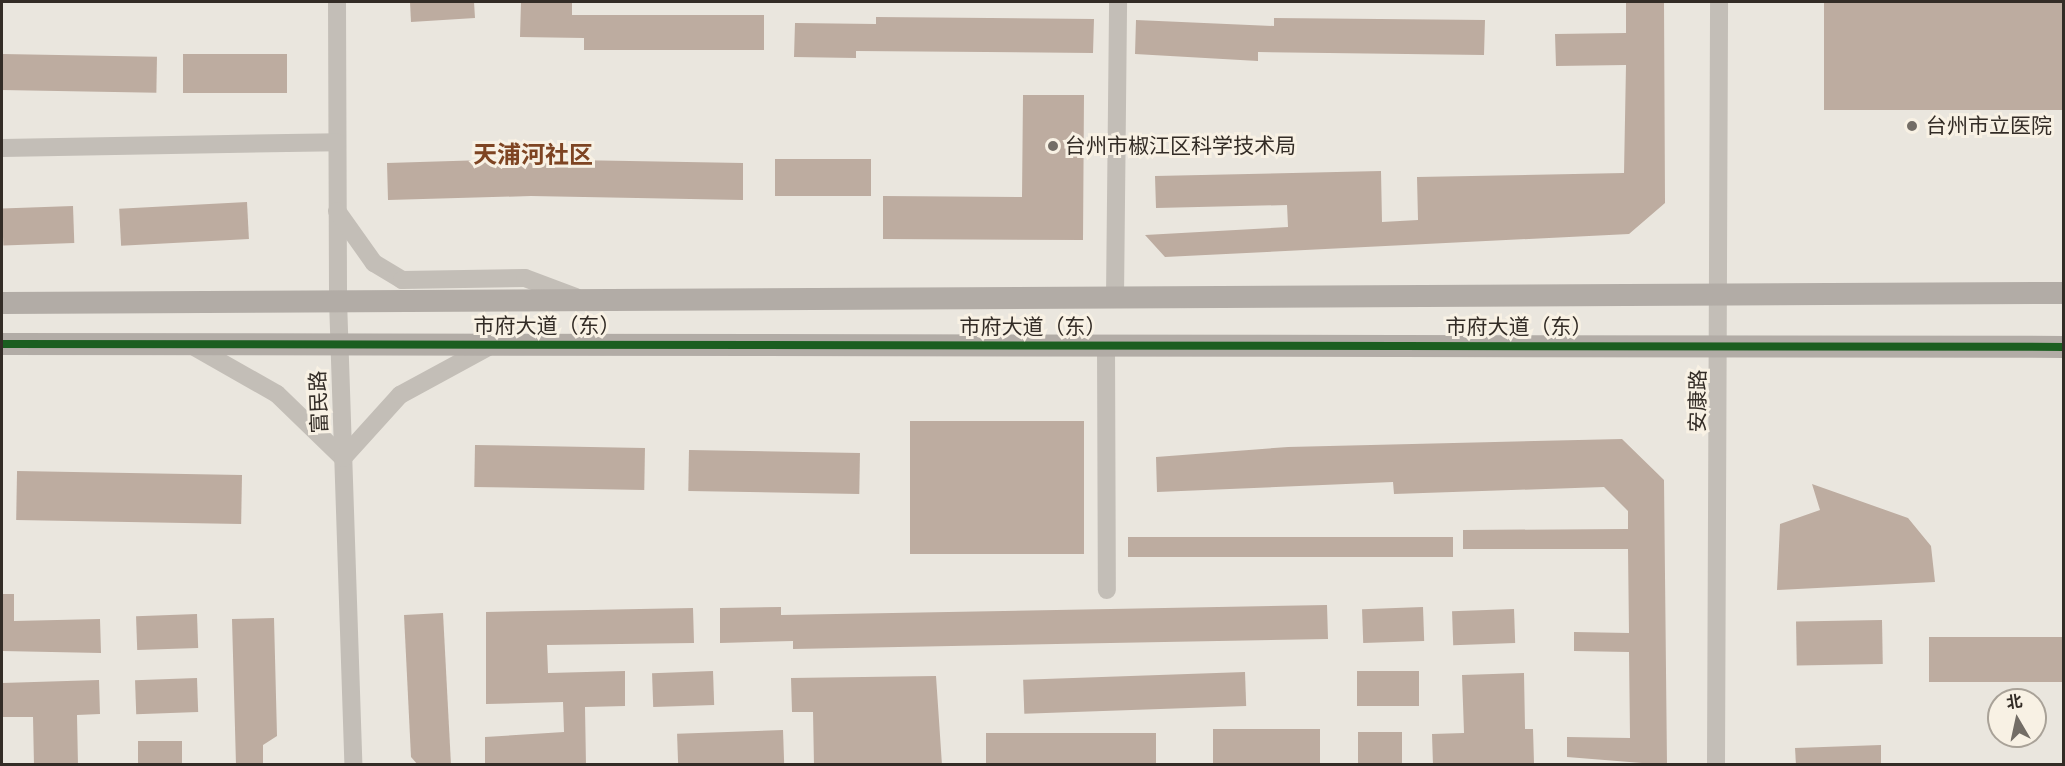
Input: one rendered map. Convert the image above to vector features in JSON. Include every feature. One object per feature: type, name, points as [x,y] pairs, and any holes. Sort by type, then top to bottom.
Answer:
[{"type":"main road","name":"市府大道（东）","points":[[2,303],[2064,293]]},
{"type":"main road","name":"市府大道（东）","points":[[2,344],[2064,347]]},
{"type":"street","name":"富民路","points":[[337,2],[338,300],[353,765]]},
{"type":"street","points":[[1115,297],[1118,2]]},
{"type":"street","name":"安康路","points":[[1716,765],[1721,345],[1719,2]]},
{"type":"street","points":[[2,148],[337,142]]},
{"type":"street","points":[[338,211],[374,263],[402,280],[525,278],[584,299]]},
{"type":"street","points":[[189,344],[277,394],[343,458],[400,396],[494,344]]},
{"type":"street","points":[[1106,345],[1107,590]]},
{"type":"building","points":[[410,2],[474,2],[475,18],[411,22]]},
{"type":"building","points":[[521,2],[572,3],[572,15],[764,15],[764,50],[584,50],[584,38],[520,37]]},
{"type":"building","points":[[1626,2],[1664,2],[1665,203],[1629,234],[1165,257],[1145,235],[1288,227],[1287,205],[1156,208],[1155,176],[1381,171],[1382,222],[1418,220],[1417,177],[1624,173],[1626,65],[1556,66],[1555,34],[1626,33]]},
{"type":"building","points":[[1824,2],[2064,2],[2064,110],[1824,110]]},
{"type":"building","points":[[876,17],[1094,19],[1093,53],[856,51],[856,58],[794,57],[795,23],[876,24]]},
{"type":"building","points":[[1274,18],[1485,20],[1484,55],[1258,52],[1258,61],[1135,54],[1136,20],[1274,26]]},
{"type":"building","points":[[2,54],[157,57],[156,93],[2,90]]},
{"type":"building","points":[[183,54],[287,54],[287,93],[183,93]]},
{"type":"building","name":"台州市椒江区科学技术局","points":[[1023,95],[1084,95],[1083,240],[883,239],[883,196],[1022,197]]},
{"type":"building","points":[[516,159],[743,163],[743,200],[531,196],[388,200],[387,163]]},
{"type":"building","points":[[775,159],[871,159],[871,196],[775,196]]},
{"type":"building","points":[[247,202],[249,239],[121,246],[119,209]]},
{"type":"building","points":[[73,206],[74,243],[3,245],[2,208]]},
{"type":"building","points":[[910,421],[1084,421],[1084,554],[910,554]]},
{"type":"building","points":[[1622,439],[1664,480],[1667,765],[1567,757],[1567,737],[1630,738],[1629,652],[1574,651],[1574,632],[1629,633],[1628,549],[1463,549],[1463,530],[1628,529],[1628,511],[1604,487],[1394,494],[1393,482],[1157,492],[1156,457],[1288,447]]},
{"type":"building","points":[[475,445],[645,448],[644,490],[474,487]]},
{"type":"building","points":[[689,450],[860,453],[859,494],[688,491]]},
{"type":"building","points":[[17,471],[242,475],[241,524],[16,520]]},
{"type":"building","points":[[1812,484],[1908,518],[1931,546],[1935,582],[1777,590],[1780,524],[1820,510]]},
{"type":"building","points":[[1128,537],[1453,537],[1453,557],[1128,557]]},
{"type":"building","points":[[2,594],[14,594],[14,621],[100,619],[101,653],[2,651]]},
{"type":"building","points":[[1327,605],[1328,639],[793,649],[793,641],[720,643],[720,608],[781,607],[781,615]]},
{"type":"building","points":[[1423,607],[1424,641],[1363,643],[1362,609]]},
{"type":"building","points":[[693,608],[694,643],[547,645],[548,673],[625,671],[625,706],[585,707],[586,765],[485,765],[485,737],[564,732],[563,702],[486,704],[486,612]]},
{"type":"building","points":[[1514,609],[1515,643],[1453,645],[1452,611]]},
{"type":"building","points":[[443,613],[451,765],[418,765],[411,757],[404,615]]},
{"type":"building","points":[[197,614],[198,648],[137,650],[136,616]]},
{"type":"building","points":[[274,618],[277,736],[263,745],[263,765],[236,765],[232,619]]},
{"type":"building","points":[[1882,620],[1883,664],[1797,665],[1796,622]]},
{"type":"building","points":[[1929,637],[2064,637],[2064,682],[1929,682]]},
{"type":"building","points":[[713,671],[714,705],[653,707],[652,673]]},
{"type":"building","points":[[1357,671],[1419,671],[1419,706],[1357,706]]},
{"type":"building","points":[[1245,672],[1246,706],[1024,714],[1023,680]]},
{"type":"building","points":[[1524,673],[1525,729],[1533,729],[1534,763],[1433,765],[1432,734],[1464,733],[1462,675]]},
{"type":"building","points":[[936,676],[942,765],[814,765],[813,712],[792,712],[791,678]]},
{"type":"building","points":[[197,678],[198,712],[136,714],[135,680]]},
{"type":"building","points":[[99,680],[100,714],[77,715],[78,765],[34,765],[33,717],[2,717],[2,683]]},
{"type":"building","points":[[1213,729],[1320,729],[1320,763],[1213,763]]},
{"type":"building","points":[[783,730],[784,764],[678,764],[677,734]]},
{"type":"building","points":[[1358,732],[1402,732],[1402,764],[1358,764]]},
{"type":"building","points":[[986,733],[1156,733],[1156,764],[986,764]]},
{"type":"building","points":[[138,741],[182,741],[182,764],[138,764]]},
{"type":"building","points":[[1881,745],[1881,765],[1796,765],[1795,748]]},
{"type":"cycle path","points":[[2,344],[2064,347]]},
{"type":"place","name":"台州市立医院","points":[[1912,126]]},
{"type":"place","name":"台州市椒江区科学技术局","points":[[1053,146]]},
{"type":"district","name":"天浦河社区","points":[[533,155]]}]
